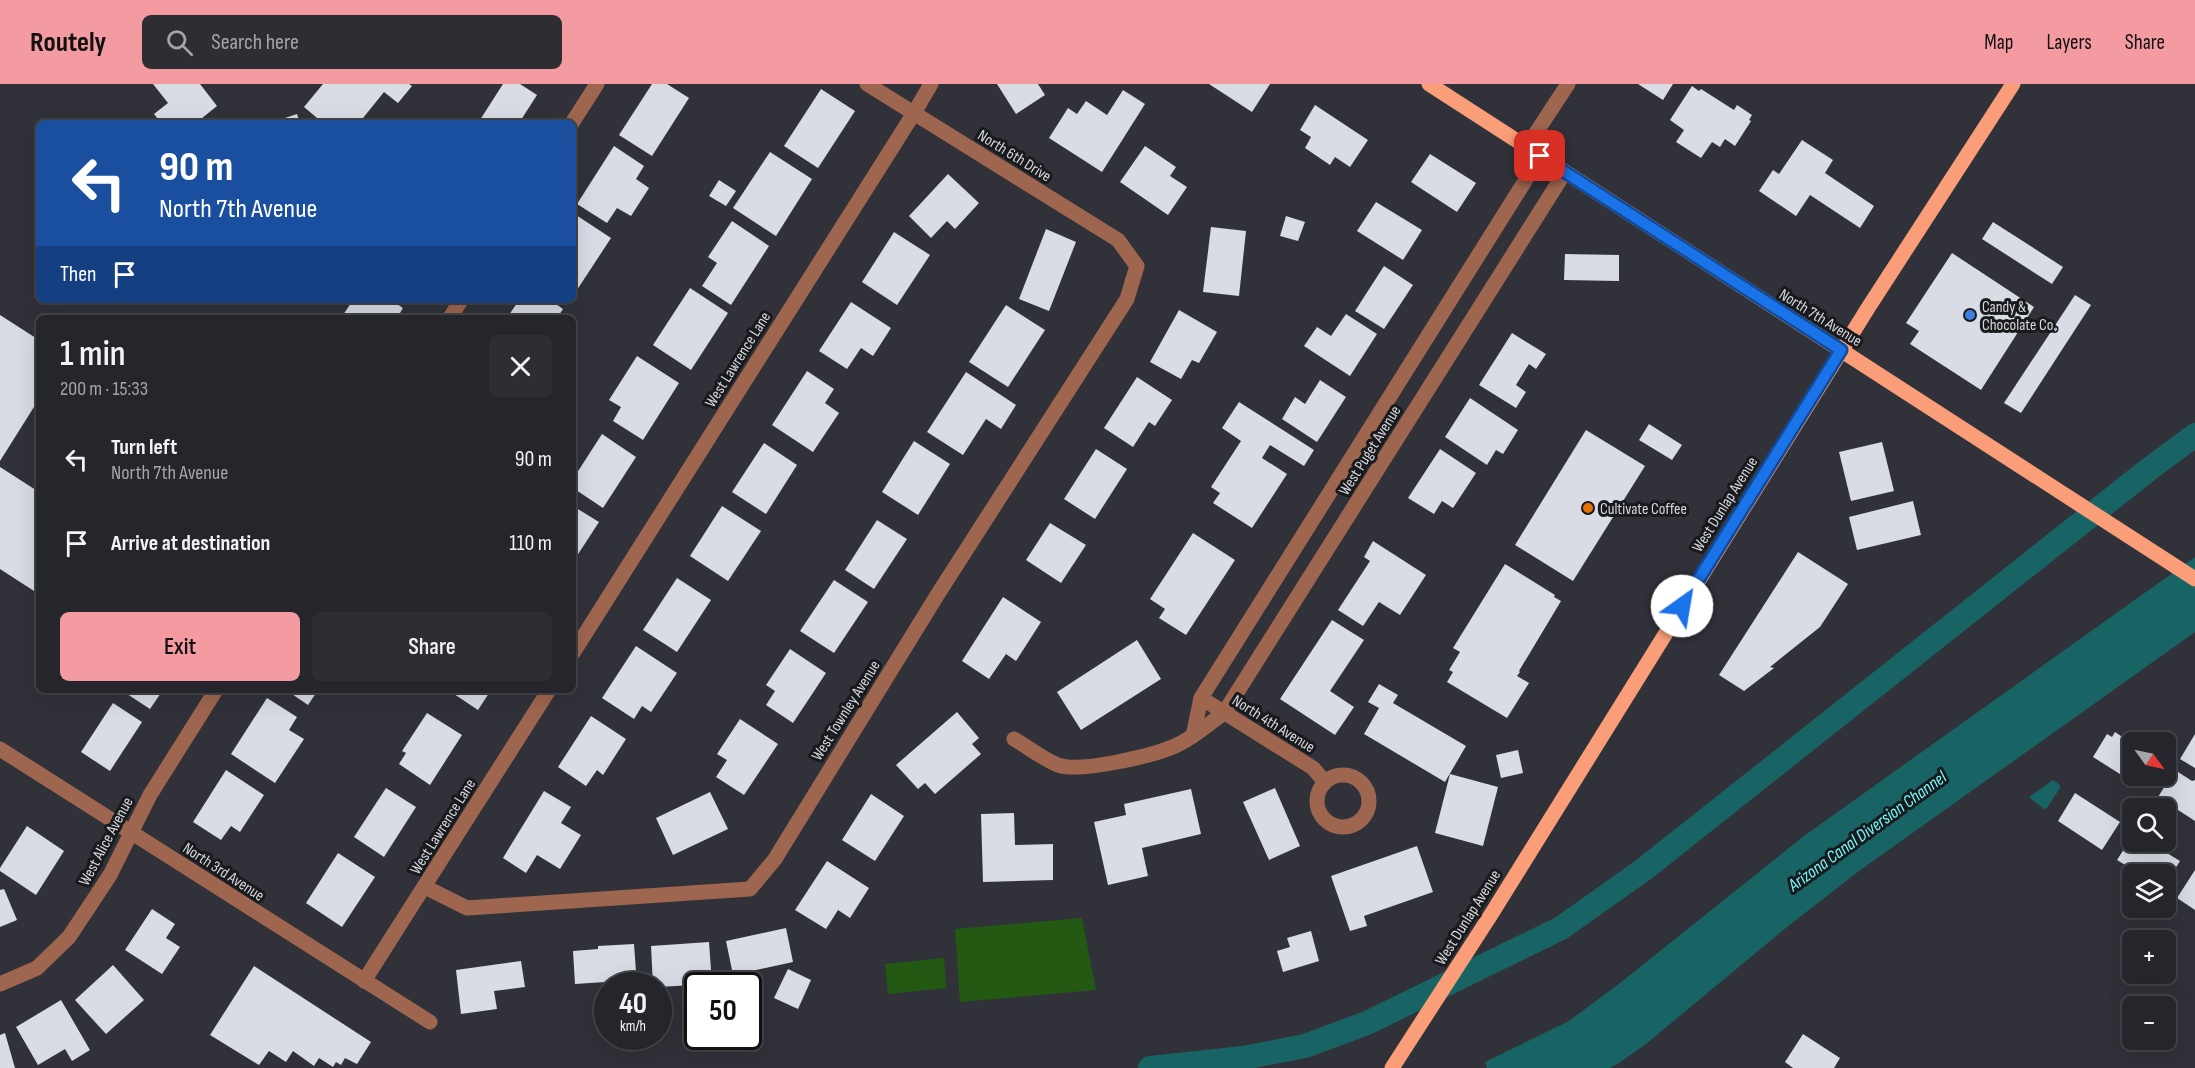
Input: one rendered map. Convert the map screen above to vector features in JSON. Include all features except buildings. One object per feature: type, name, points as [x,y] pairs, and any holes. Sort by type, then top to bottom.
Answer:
[{"type":"main road","name":"North 7th Avenue","points":[[1429,84],[2195,579]]},
{"type":"main road","name":"West Dunlap Avenue","points":[[1393,1067],[1474,941],[1841,350],[2013,84]]},
{"type":"street","points":[[574,120],[597,84]]},
{"type":"street","name":"North 6th Drive","points":[[867,84],[1118,240],[1137,266]]},
{"type":"street","name":"West Lawrence Lane","points":[[576,648],[931,84]]},
{"type":"street","points":[[1526,148],[1568,84]]},
{"type":"street","name":"West Puget Avenue","points":[[1193,736],[1201,698],[1540,156]]},
{"type":"street","name":"West Puget Avenue","points":[[1014,739],[1058,765],[1077,768],[1095,766],[1173,746],[1193,736],[1224,713],[1564,172]]},
{"type":"street","name":"West Townley Avenue","points":[[425,887],[467,908],[750,889],[775,859],[942,587],[1127,299],[1137,266]]},
{"type":"street","points":[[1306,531],[1329,546]]},
{"type":"street","name":"West Alice Avenue","points":[[0,984],[37,968],[69,937],[110,875],[150,795],[214,693]]},
{"type":"street","name":"West Lawrence Lane","points":[[364,981],[547,693]]},
{"type":"street","name":"North 4th Avenue","points":[[1201,698],[1313,768],[1325,782]]},
{"type":"street","name":"North 3rd Avenue","points":[[0,748],[430,1022]]},
{"type":"green space","points":[[1082,918],[1096,990],[960,1002],[955,929]]},
{"type":"green space","points":[[944,958],[946,988],[888,994],[885,964]]},
{"type":"water","name":"Arizona Canal Diversion Channel","points":[[2195,557],[2195,632],[1859,871],[1787,927],[1646,1044],[1610,1068],[1487,1068],[1485,1062],[1569,1021],[1804,836]]},
{"type":"water","points":[[2053,780],[2060,785],[2060,788],[2044,809],[2029,797]]},
{"type":"waterway","points":[[1150,1068],[1243,1058],[1305,1046],[1367,1023],[1561,928],[1643,870],[2195,435]]},
{"type":"place","name":"Candy & Chocolate Co.","points":[[1970,315]]},
{"type":"place","name":"Cultivate Coffee","points":[[1588,508]]},
{"type":"route","points":[[1540,156],[1841,350],[1682,606]]}]
